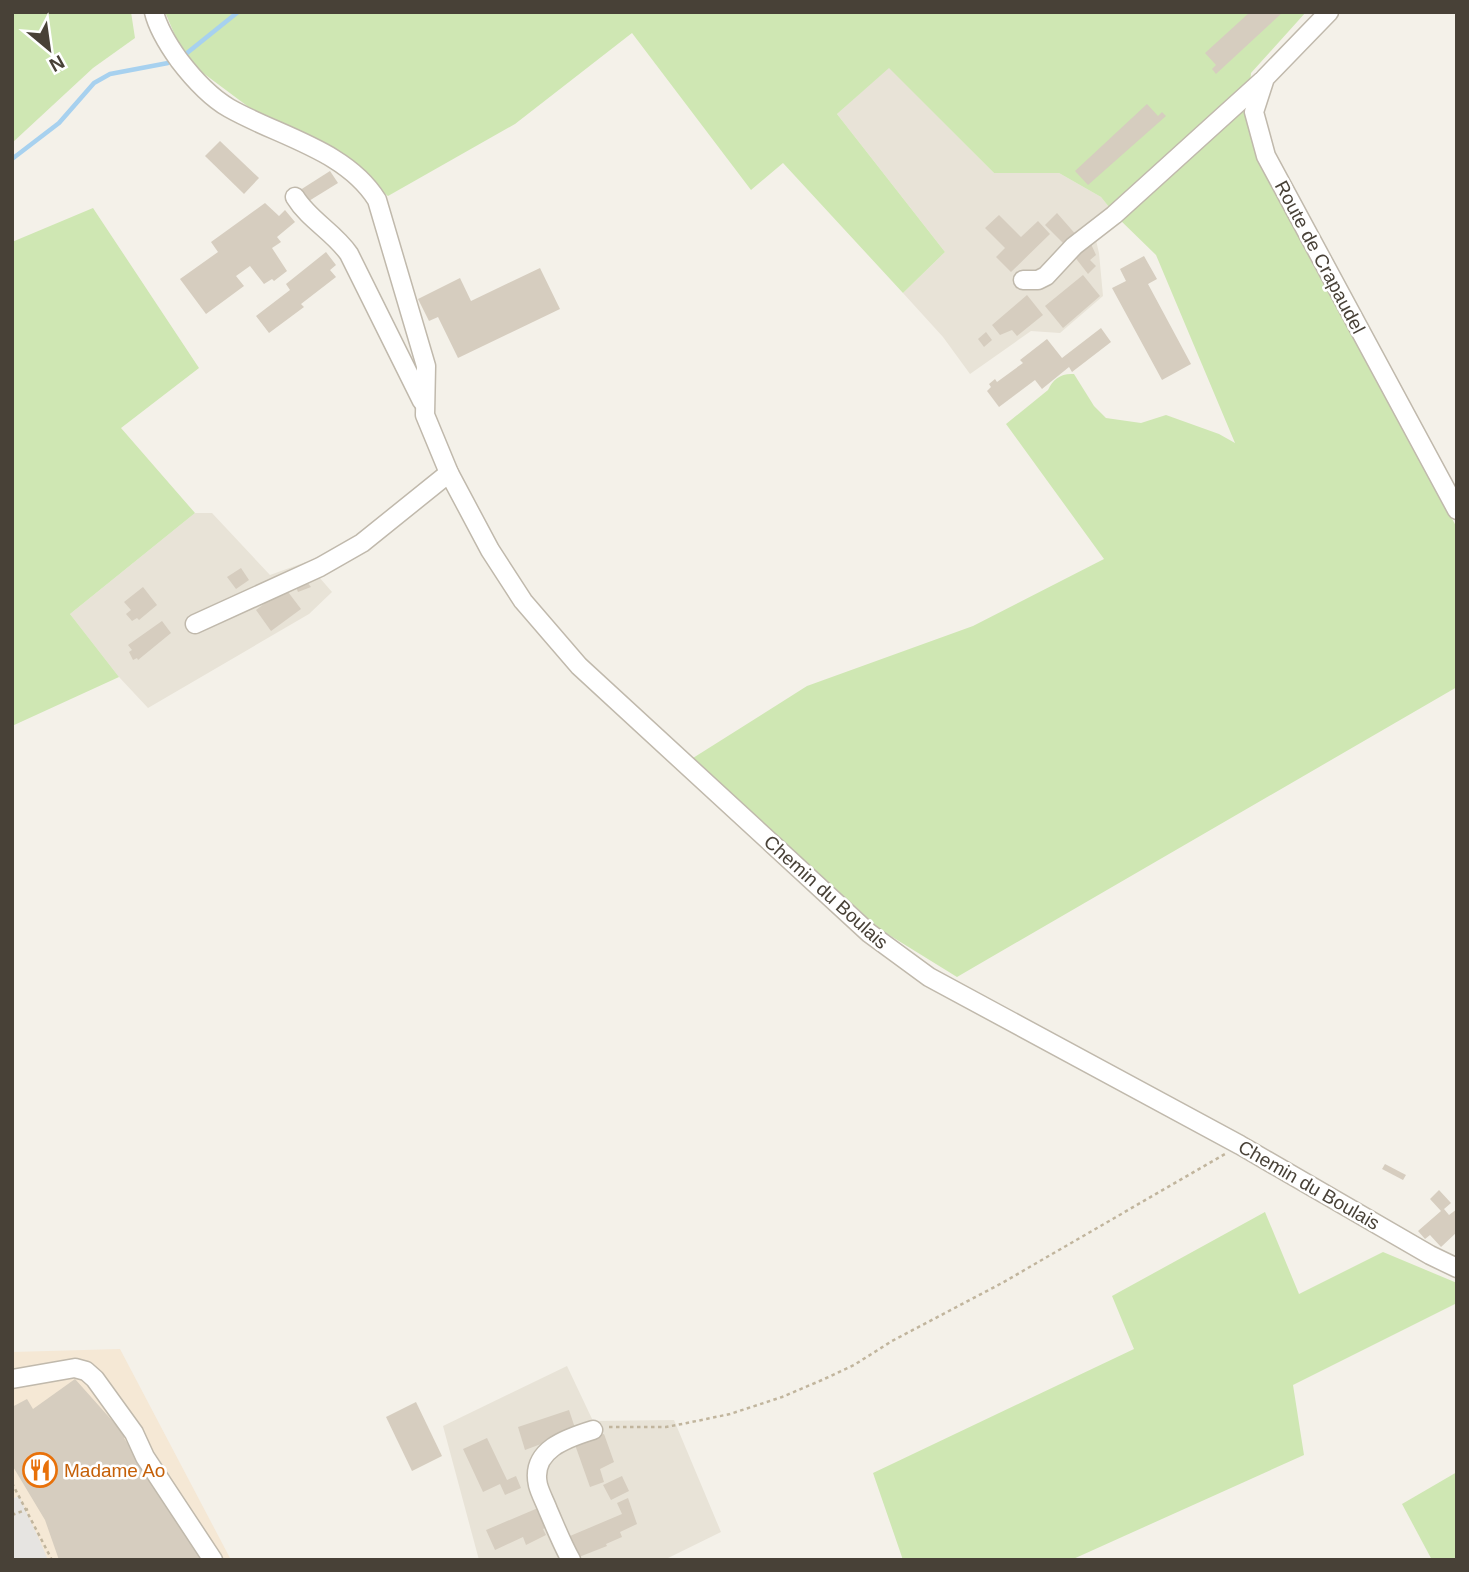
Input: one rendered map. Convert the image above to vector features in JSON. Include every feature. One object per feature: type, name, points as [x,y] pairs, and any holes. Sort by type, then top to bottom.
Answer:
[{"type":"street","points":[[154,12],[171,49],[188,72],[226,106],[340,161],[372,192],[377,200],[426,366],[425,415]]},
{"type":"street","name":"Route de Crapaudel","points":[[1329,12],[1265,78],[1254,112],[1266,156],[1457,510]]},
{"type":"street","points":[[1023,280],[1038,280],[1046,276],[1074,246],[1114,215],[1265,78]]},
{"type":"street","name":"Chemin du Boulais","points":[[295,197],[307,214],[335,236],[349,254],[416,386],[449,473],[490,550],[523,601],[579,666],[869,933],[929,977],[1240,1145],[1457,1268]]},
{"type":"street","points":[[195,624],[320,567],[362,542],[449,473]]},
{"type":"street","points":[[12,1379],[66,1368],[86,1371],[95,1379],[134,1433],[145,1457],[213,1560]]},
{"type":"street","points":[[570,1560],[538,1486],[537,1470],[542,1458],[552,1447],[593,1430]]},
{"type":"path","points":[[593,1430],[666,1427],[687,1423],[782,1397],[822,1380],[1002,1283],[1240,1145]]},
{"type":"path","points":[[12,1483],[52,1560]]},
{"type":"path","points":[[12,1515],[28,1510]]},
{"type":"shaded area","points":[[889,67],[994,173],[1059,173],[1101,197],[1117,217],[1095,236],[1103,296],[1060,333],[1031,331],[970,374],[943,337],[903,293],[945,252],[837,114]]},
{"type":"shaded area","points":[[195,513],[212,513],[270,575],[306,562],[332,592],[309,614],[148,708],[119,677],[70,614]]},
{"type":"shaded area","points":[[120,1349],[231,1560],[12,1560],[12,1352]]},
{"type":"shaded area","points":[[567,1366],[593,1421],[674,1420],[721,1532],[664,1560],[479,1560],[443,1426]]},
{"type":"shaded area","points":[[19,1496],[48,1560],[12,1560],[12,1499]]},
{"type":"green space","points":[[12,12],[131,12],[135,38],[93,68],[12,143]]},
{"type":"green space","points":[[165,12],[1306,12],[1251,73],[1247,118],[1375,373],[1457,528],[1457,687],[957,977],[881,930],[693,758],[807,686],[973,626],[1104,559],[1006,424],[1048,390],[1058,378],[1074,374],[1094,406],[1106,418],[1141,423],[1166,415],[1219,434],[1235,443],[1156,255],[1117,217],[1101,197],[1059,173],[994,173],[889,68],[837,114],[945,252],[903,293],[783,163],[751,190],[632,33],[515,124],[388,196],[370,182],[274,126],[199,70],[177,40]]},
{"type":"green space","points":[[93,208],[199,368],[121,428],[195,513],[70,614],[119,677],[12,726],[12,242]]},
{"type":"green space","points":[[1265,1212],[1299,1294],[1383,1252],[1457,1283],[1457,1303],[1293,1385],[1304,1455],[1071,1560],[903,1560],[873,1473],[1134,1349],[1112,1296]]},
{"type":"green space","points":[[1457,1472],[1457,1560],[1432,1560],[1402,1504]]},
{"type":"building","points":[[1250,12],[1283,12],[1216,74],[1212,69],[1216,65],[1205,53]]},
{"type":"building","points":[[1147,104],[1158,116],[1162,112],[1166,116],[1088,185],[1075,171]]},
{"type":"building","points":[[220,141],[259,178],[244,194],[205,156]]},
{"type":"building","points":[[330,171],[338,183],[304,204],[297,192]]},
{"type":"building","points":[[265,203],[279,216],[285,210],[295,222],[277,237],[281,242],[272,248],[287,271],[274,281],[272,279],[264,284],[250,266],[236,276],[244,286],[206,314],[180,279],[218,252],[211,242]]},
{"type":"building","points":[[1057,213],[1078,237],[1067,247],[1045,225]]},
{"type":"building","points":[[999,215],[1021,237],[1038,221],[1050,234],[1011,272],[996,257],[1005,248],[985,228]]},
{"type":"building","points":[[1091,244],[1096,255],[1090,260],[1096,266],[1088,274],[1074,256],[1085,245],[1087,247]]},
{"type":"building","points":[[326,252],[336,265],[330,270],[336,277],[301,304],[304,307],[269,333],[256,316],[290,290],[286,284]]},
{"type":"building","points":[[1144,256],[1157,279],[1148,284],[1191,364],[1162,380],[1112,288],[1126,281],[1120,269]]},
{"type":"building","points":[[540,268],[560,309],[458,358],[438,317],[429,321],[418,299],[460,278],[471,301]]},
{"type":"building","points":[[1083,275],[1100,296],[1063,328],[1045,306]]},
{"type":"building","points":[[1027,295],[1043,315],[1017,336],[1012,330],[1000,335],[992,325]]},
{"type":"building","points":[[1101,328],[1111,342],[1072,372],[1069,367],[1042,389],[1035,380],[999,407],[987,391],[991,387],[989,384],[995,379],[997,382],[1023,363],[1020,360],[1047,339],[1062,358]]},
{"type":"building","points":[[986,332],[992,340],[984,347],[978,339]]},
{"type":"building","points":[[241,568],[249,580],[236,589],[227,577]]},
{"type":"building","points":[[307,582],[311,587],[298,592],[296,587]]},
{"type":"building","points":[[143,587],[157,605],[139,620],[137,618],[132,621],[126,614],[131,610],[124,602]]},
{"type":"building","points":[[285,588],[301,609],[271,631],[256,610]]},
{"type":"building","points":[[162,621],[171,633],[138,660],[133,660],[129,652],[132,650],[128,645]]},
{"type":"building","points":[[1385,1164],[1406,1175],[1403,1180],[1382,1169]]},
{"type":"building","points":[[1439,1190],[1451,1203],[1444,1209],[1449,1215],[1457,1209],[1457,1232],[1441,1247],[1430,1235],[1425,1239],[1418,1231],[1441,1211],[1430,1199]]},
{"type":"building","points":[[75,1379],[125,1435],[124,1438],[204,1560],[59,1560],[45,1520],[12,1465],[12,1407],[27,1399],[33,1409]]},
{"type":"building","points":[[416,1402],[442,1456],[412,1471],[386,1417]]},
{"type":"building","points":[[569,1410],[576,1431],[525,1450],[518,1427]]},
{"type":"building","points":[[604,1434],[614,1462],[600,1469],[604,1482],[590,1487],[574,1442]]},
{"type":"building","points":[[487,1438],[507,1480],[516,1476],[521,1488],[505,1495],[500,1484],[483,1492],[463,1449]]},
{"type":"building","points":[[622,1476],[629,1491],[611,1500],[603,1485]]},
{"type":"building","points":[[628,1498],[637,1524],[620,1532],[622,1537],[606,1544],[607,1546],[579,1557],[570,1536],[622,1514],[617,1503]]},
{"type":"building","points":[[538,1508],[547,1527],[543,1529],[546,1535],[526,1545],[523,1537],[495,1550],[486,1530]]},
{"type":"waterway","points":[[187,53],[238,12]]},
{"type":"waterway","points":[[12,159],[59,123],[94,83],[110,74],[168,63]]},
{"type":"place","name":"Madame Ao","points":[[40,1470]]}]
